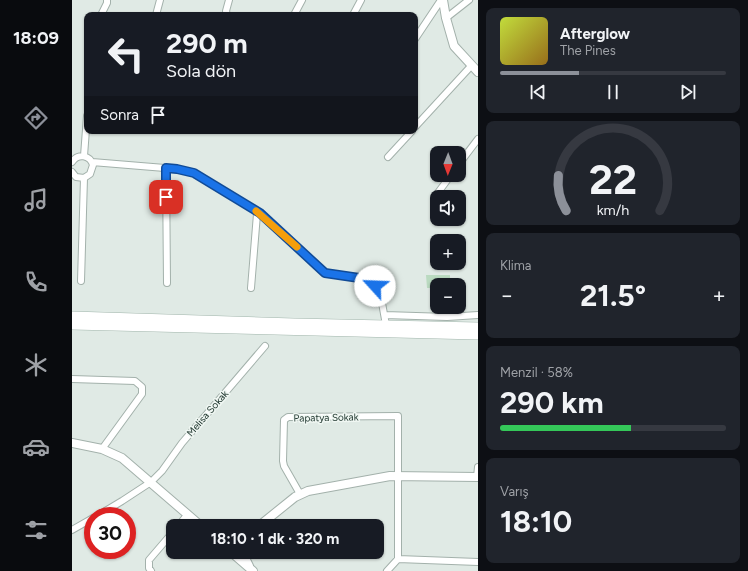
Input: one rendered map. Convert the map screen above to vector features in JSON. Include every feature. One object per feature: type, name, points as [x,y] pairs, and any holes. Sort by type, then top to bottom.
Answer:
[{"type":"main road","points":[[72,316],[478,327]]},
{"type":"main road","points":[[72,325],[478,335]]},
{"type":"street","points":[[102,12],[107,0]]},
{"type":"street","points":[[157,12],[160,0]]},
{"type":"street","points":[[226,12],[229,0]]},
{"type":"street","points":[[296,12],[302,0]]},
{"type":"street","points":[[355,12],[361,0]]},
{"type":"street","points":[[442,0],[454,46],[478,72]]},
{"type":"street","points":[[418,35],[442,0]]},
{"type":"street","points":[[446,18],[469,0]]},
{"type":"street","points":[[418,125],[472,65]]},
{"type":"street","points":[[84,156],[86,134]]},
{"type":"street","points":[[388,157],[409,134]]},
{"type":"street","points":[[466,155],[478,139]]},
{"type":"street","points":[[72,162],[77,157],[84,156],[92,162],[177,169],[194,173],[260,213],[325,273],[366,279],[375,286],[380,292],[386,325]]},
{"type":"street","points":[[72,172],[76,177],[84,178],[90,174],[93,169],[92,162]]},
{"type":"street","points":[[166,168],[167,283]]},
{"type":"street","points":[[81,281],[84,178]]},
{"type":"street","points":[[251,288],[257,214],[255,210]]},
{"type":"street","points":[[385,315],[446,317],[478,315]]},
{"type":"street","name":"Melisa Sokak","points":[[112,507],[138,492],[162,471],[182,442],[265,346]]},
{"type":"street","points":[[72,379],[135,381],[142,388],[142,394],[102,449]]},
{"type":"street","name":"Papatya Sokak","points":[[300,494],[284,466],[283,461],[284,420],[288,417],[398,416],[398,476]]},
{"type":"street","points":[[72,443],[102,449],[122,458],[193,519]]},
{"type":"street","points":[[268,519],[300,494],[318,489],[398,476],[477,477],[478,467]]},
{"type":"street","points":[[387,571],[398,559],[398,476]]},
{"type":"street","points":[[184,519],[188,514]]},
{"type":"street","points":[[72,530],[84,523]]},
{"type":"street","points":[[151,571],[148,568],[149,560],[166,540]]},
{"type":"street","points":[[239,559],[252,570]]},
{"type":"street","points":[[246,559],[252,570]]},
{"type":"street","points":[[398,559],[478,562]]},
{"type":"green space","points":[[426,275],[450,275],[450,278],[430,278],[430,288],[427,288]]},
{"type":"slow traffic","points":[[256,211],[297,247]]},
{"type":"route","points":[[166,197],[166,168],[194,173],[260,213],[325,273],[366,279],[375,286]]}]
